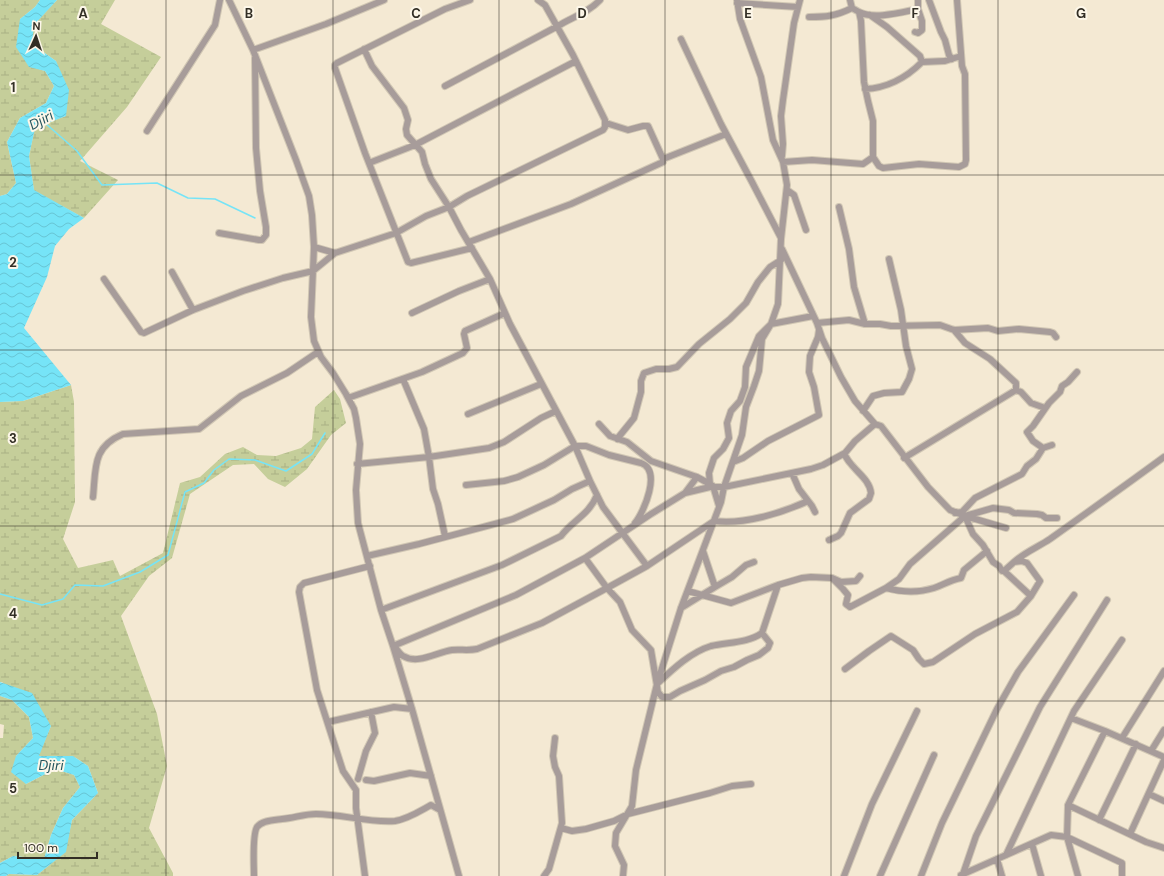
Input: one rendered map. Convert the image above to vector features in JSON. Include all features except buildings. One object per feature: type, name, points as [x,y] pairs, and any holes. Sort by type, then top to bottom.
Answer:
[{"type":"street","points":[[147,131],[215,25],[220,0]]},
{"type":"street","points":[[229,0],[254,52],[296,160],[308,196],[312,215],[314,247],[311,317],[314,341],[321,358],[339,381],[354,409],[359,430],[360,444],[356,506],[358,523],[381,610],[394,646],[459,876]]},
{"type":"street","points":[[254,52],[384,0]]},
{"type":"street","points":[[470,0],[445,9],[337,62],[335,65],[369,163],[409,263],[471,245],[662,164],[663,159],[648,126],[628,130],[606,123],[558,26],[545,5],[538,0]]},
{"type":"street","points":[[445,86],[568,20],[577,17],[594,7],[600,0]]},
{"type":"street","points":[[624,876],[624,865],[617,852],[615,839],[620,824],[632,806],[636,770],[657,684],[682,608],[714,521],[742,435],[746,406],[759,371],[762,339],[771,324],[778,304],[782,247],[781,239],[787,190],[782,159],[783,144],[781,116],[794,23],[800,0]]},
{"type":"street","points":[[850,0],[852,8],[864,15],[882,15],[918,9]]},
{"type":"street","points":[[915,32],[918,33],[922,30],[923,26],[918,9],[918,0]]},
{"type":"street","points":[[929,0],[940,32],[945,40],[949,55],[952,59]]},
{"type":"street","points":[[859,12],[866,89],[873,121],[873,157],[879,166],[883,168],[919,164],[959,167],[965,164],[966,160],[966,103],[965,74],[962,66],[957,0]]},
{"type":"street","points":[[782,159],[773,140],[761,77],[740,19],[737,1],[798,7]]},
{"type":"street","points":[[808,17],[826,17],[840,14],[852,8]]},
{"type":"street","points":[[870,15],[887,27],[920,56],[922,62]]},
{"type":"street","points":[[681,39],[726,134],[781,239]]},
{"type":"street","points":[[364,49],[372,66],[404,108],[408,120],[406,132],[424,156],[425,164],[431,179],[449,207],[490,279],[505,313],[541,384],[575,446],[597,495],[622,533],[647,566]]},
{"type":"street","points":[[219,233],[259,240],[262,240],[266,235],[256,148],[254,52]]},
{"type":"street","points":[[866,89],[874,89],[898,81],[922,62],[952,59],[961,56]]},
{"type":"street","points":[[369,163],[415,145],[576,61]]},
{"type":"street","points":[[104,279],[141,332],[144,333],[193,310],[229,296],[268,282],[313,272],[335,253],[396,233],[433,213],[449,207],[467,196],[603,130],[606,123]]},
{"type":"street","points":[[663,159],[726,134]]},
{"type":"street","points":[[782,159],[819,160],[863,164],[873,157]]},
{"type":"street","points":[[787,190],[794,195],[806,230]]},
{"type":"street","points":[[839,207],[853,282],[866,324]]},
{"type":"street","points":[[314,247],[335,253]]},
{"type":"street","points":[[782,247],[822,338],[853,398],[875,424],[880,426],[904,458],[942,503],[955,513],[1006,528]]},
{"type":"street","points":[[864,411],[873,396],[884,393],[902,392],[909,379],[912,369],[889,259]]},
{"type":"street","points":[[617,439],[634,418],[644,373],[656,369],[669,369],[677,367],[699,344],[730,319],[746,303],[758,282],[770,267],[781,260]]},
{"type":"street","points":[[172,272],[193,310]]},
{"type":"street","points":[[412,312],[490,279]]},
{"type":"street","points":[[348,398],[427,370],[463,353],[467,348],[464,334],[465,331],[505,313]]},
{"type":"street","points":[[719,506],[711,485],[709,473],[714,458],[723,449],[730,438],[727,423],[731,411],[740,401],[745,387],[746,367],[759,336],[771,324],[813,316]]},
{"type":"street","points":[[818,326],[849,320],[866,324],[940,324],[954,330],[988,328],[1003,331],[1020,329],[1050,332],[1056,337]]},
{"type":"street","points":[[733,462],[743,458],[768,441],[819,415],[814,388],[809,372],[810,356],[818,337],[818,326]]},
{"type":"street","points":[[954,330],[965,343],[990,359],[1016,383],[1016,390]]},
{"type":"street","points":[[93,497],[97,458],[102,448],[119,436],[123,434],[199,429],[241,396],[287,373],[318,352]]},
{"type":"street","points":[[1043,448],[1033,441],[1027,432],[1045,408],[1060,392],[1062,386],[1077,372]]},
{"type":"street","points":[[404,379],[422,422],[430,457],[433,489],[445,536]]},
{"type":"street","points":[[468,414],[541,384]]},
{"type":"street","points":[[1016,390],[1021,392],[1031,403],[1045,408]]},
{"type":"street","points":[[904,458],[1016,390]]},
{"type":"street","points":[[358,464],[477,451],[497,446],[540,418],[556,410]]},
{"type":"street","points":[[868,416],[869,429]]},
{"type":"street","points":[[599,424],[610,436],[627,442],[651,461],[697,478],[711,485],[724,487],[812,469],[844,454],[875,424]]},
{"type":"street","points":[[955,513],[962,512],[975,498],[1022,474],[1027,466],[1036,460],[1043,448],[1052,444]]},
{"type":"street","points":[[466,485],[504,481],[518,477],[544,465],[575,446],[586,446],[609,455],[645,464],[650,477],[649,495],[642,512],[632,528]]},
{"type":"street","points":[[829,540],[841,533],[850,513],[869,499],[871,493],[871,489],[867,482],[850,464],[844,454]]},
{"type":"street","points":[[1004,571],[1021,556],[1050,539],[1107,500],[1164,457]]},
{"type":"street","points":[[792,473],[799,489],[815,512]]},
{"type":"street","points":[[685,493],[697,478]]},
{"type":"street","points":[[367,556],[419,544],[517,517],[590,481]]},
{"type":"street","points":[[394,646],[504,601],[585,558],[685,493],[711,485]]},
{"type":"street","points":[[381,610],[502,565],[561,536],[568,527],[583,516],[597,495]]},
{"type":"street","points":[[394,646],[403,656],[413,659],[424,658],[451,650],[477,650],[542,623],[607,588],[647,566],[714,521],[724,522],[753,518],[784,510],[808,500]]},
{"type":"street","points":[[832,578],[848,595],[846,604],[850,607],[886,588],[899,579],[910,564],[965,516],[993,508],[1009,510],[1014,514],[1037,514],[1046,518],[1058,518]]},
{"type":"street","points":[[965,516],[973,534],[987,550],[993,562],[1031,596]]},
{"type":"street","points":[[886,588],[898,591],[917,592],[934,588],[951,580],[961,578],[964,570],[987,550]]},
{"type":"street","points":[[703,551],[715,586]]},
{"type":"street","points":[[585,558],[607,588],[620,602],[632,630],[651,650],[658,692],[662,697],[670,697],[721,671],[734,667],[759,655],[768,648],[770,643],[762,633]]},
{"type":"street","points":[[845,669],[891,636],[913,650],[924,664],[933,662],[975,634],[1017,612],[1031,596],[1040,581],[1028,563],[1022,561],[1014,562]]},
{"type":"street","points":[[682,608],[732,576],[746,565],[754,562]]},
{"type":"street","points":[[365,876],[357,818],[356,790],[343,770],[315,683],[299,592],[300,587],[304,583],[370,566]]},
{"type":"street","points":[[688,591],[731,603],[778,585],[811,577],[832,578],[841,582],[856,581],[860,576]]},
{"type":"street","points":[[657,684],[680,662],[704,649],[758,636],[762,633],[778,585]]},
{"type":"street","points":[[921,876],[942,823],[997,709],[1018,672],[1074,595]]},
{"type":"street","points":[[962,875],[976,836],[1040,707],[1107,600]]},
{"type":"street","points":[[1006,855],[1074,711],[1122,640]]},
{"type":"street","points":[[1122,738],[1164,671]]},
{"type":"street","points":[[328,722],[396,706],[412,709]]},
{"type":"street","points":[[844,876],[872,804],[917,711]]},
{"type":"street","points":[[358,779],[366,751],[375,733],[371,712]]},
{"type":"street","points":[[1071,718],[1136,744],[1151,751],[1164,761],[1130,834]]},
{"type":"street","points":[[1151,751],[1164,730]]},
{"type":"street","points":[[1078,876],[1067,837],[1068,805],[1105,731]]},
{"type":"street","points":[[544,876],[549,869],[562,823],[559,776],[555,767],[553,756],[555,738]]},
{"type":"street","points":[[1099,820],[1136,744]]},
{"type":"street","points":[[880,876],[934,756]]},
{"type":"street","points":[[366,780],[374,781],[410,773],[420,773],[431,776]]},
{"type":"street","points":[[561,828],[572,831],[586,829],[614,821],[628,814],[732,786],[751,784]]},
{"type":"street","points":[[1149,794],[1164,801]]},
{"type":"street","points":[[254,876],[255,836],[256,828],[260,824],[303,814],[318,814],[377,821],[399,820],[405,819],[431,805],[440,810]]},
{"type":"street","points":[[1068,805],[1164,848]]},
{"type":"street","points":[[962,875],[1051,835],[1067,837],[1122,863],[1122,876]]},
{"type":"street","points":[[1032,844],[1041,876]]},
{"type":"street","points":[[997,859],[1002,876]]},
{"type":"green space","points":[[0,0],[40,0],[35,7],[20,19],[29,66],[45,71],[54,86],[46,103],[20,118],[7,142],[16,183],[7,194],[0,196]]},
{"type":"green space","points":[[57,0],[115,0],[101,24],[161,57],[127,107],[80,161],[118,180],[84,218],[34,191],[29,156],[35,127],[66,116],[56,61],[32,44],[33,25]]},
{"type":"green space","points":[[71,385],[74,402],[75,502],[63,539],[78,568],[113,560],[120,576],[163,553],[180,483],[200,477],[225,454],[243,447],[257,455],[276,456],[301,448],[312,439],[315,407],[334,390],[340,399],[346,423],[331,435],[307,469],[285,487],[268,479],[254,464],[233,465],[190,494],[172,558],[149,576],[121,616],[157,714],[167,766],[149,828],[173,873],[173,876],[6,876],[9,874],[37,875],[65,852],[72,820],[98,793],[88,766],[73,756],[38,756],[51,726],[2,682],[0,682],[0,402],[23,401]]},
{"type":"green space","points":[[0,696],[12,700],[29,717],[33,738],[16,756],[26,784],[55,769],[74,775],[80,787],[63,808],[51,835],[44,859],[13,856],[0,863],[0,738],[3,738],[4,725],[0,724]]},
{"type":"water","name":"Djiri","points":[[40,0],[57,0],[34,25],[32,44],[56,61],[69,90],[66,116],[35,128],[29,156],[34,190],[84,218],[69,229],[55,246],[47,277],[24,328],[71,385],[23,401],[0,402],[0,196],[7,194],[16,183],[7,142],[20,118],[46,103],[54,86],[45,71],[29,67],[16,47],[20,19],[35,7]]},
{"type":"water","name":"Djiri","points":[[0,682],[32,693],[51,726],[39,756],[73,756],[88,766],[98,793],[72,820],[66,852],[37,875],[9,874],[6,876],[0,876],[0,863],[13,856],[44,859],[51,835],[63,808],[80,787],[74,775],[55,769],[26,784],[11,772],[16,756],[33,738],[29,717],[12,700],[0,696]]},
{"type":"waterway","name":"Djiri","points":[[45,123],[77,151],[102,185],[157,183],[188,198],[215,199],[255,218]]},
{"type":"waterway","points":[[0,594],[42,605],[63,599],[75,585],[103,586],[140,572],[168,555],[185,492],[204,483],[214,470],[229,459],[255,460],[286,471],[312,454],[325,433]]}]
